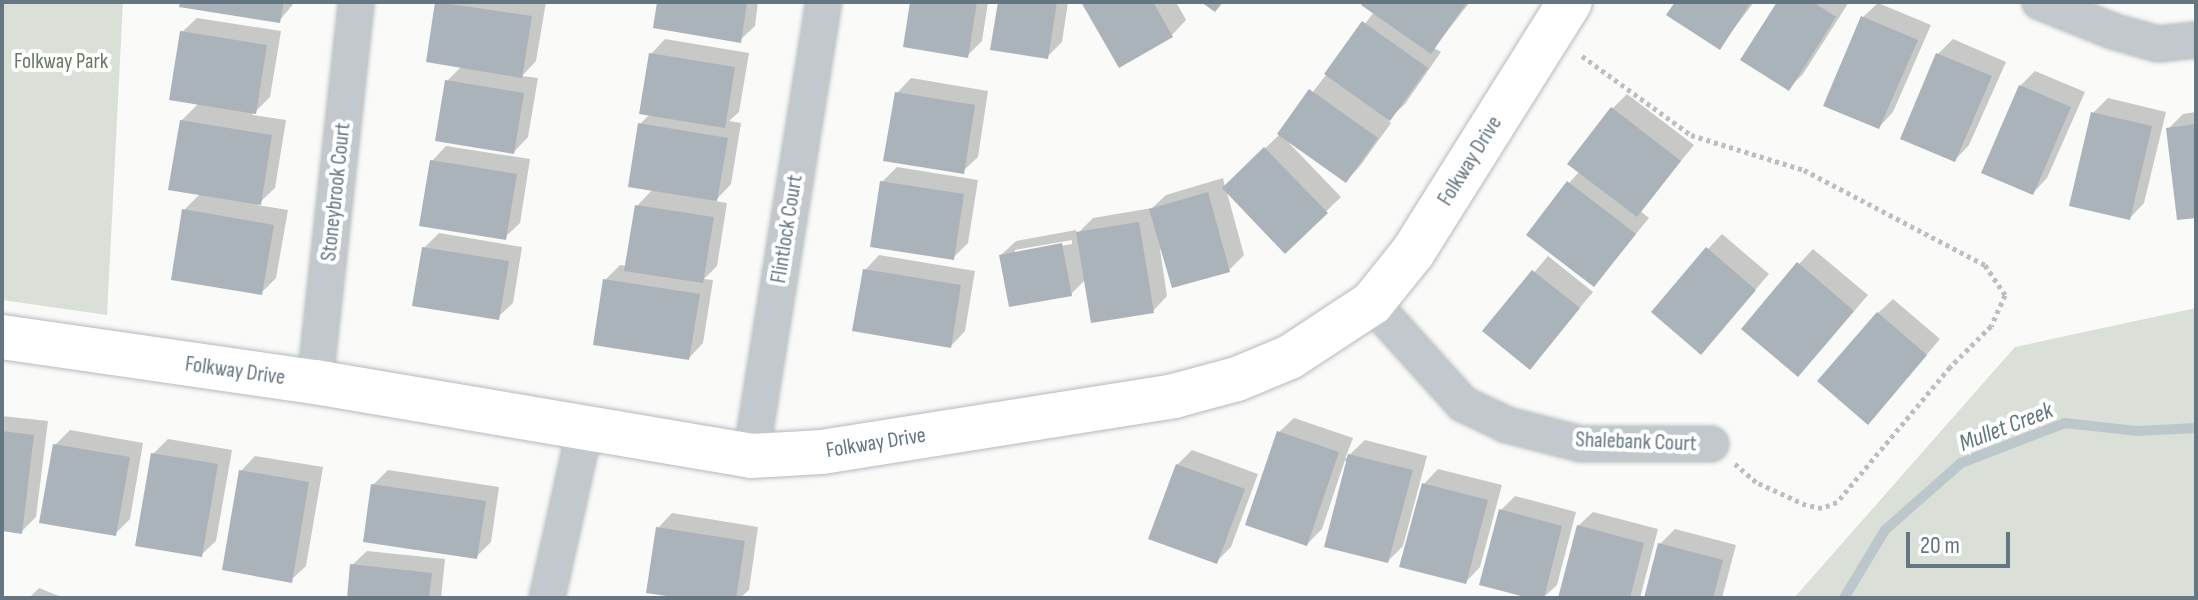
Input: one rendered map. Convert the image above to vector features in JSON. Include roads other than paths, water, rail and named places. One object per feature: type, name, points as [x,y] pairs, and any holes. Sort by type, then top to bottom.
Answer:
[{"type":"street","name":"Stoneybrook Court","points":[[315,382],[356,2]]},
{"type":"street","name":"Flintlock Court","points":[[751,456],[824,2]]},
{"type":"street","points":[[2040,2],[2112,31],[2158,44],[2196,40]]},
{"type":"street","name":"Folkway Drive","points":[[2,337],[315,382],[751,456],[822,452],[1174,396],[1237,379],[1290,357],[1372,303],[1413,252],[1560,17]]},
{"type":"street","name":"Shalebank Court","points":[[1372,303],[1463,404],[1507,425],[1581,444],[1711,444]]},
{"type":"street","points":[[547,598],[585,428]]},
{"type":"waterway","name":"Mullet Creek","points":[[1844,598],[1885,530],[1961,463],[2065,423],[2137,431],[2196,428]]},
{"type":"park label","name":"Folkway Park","points":[[61,62]]}]
